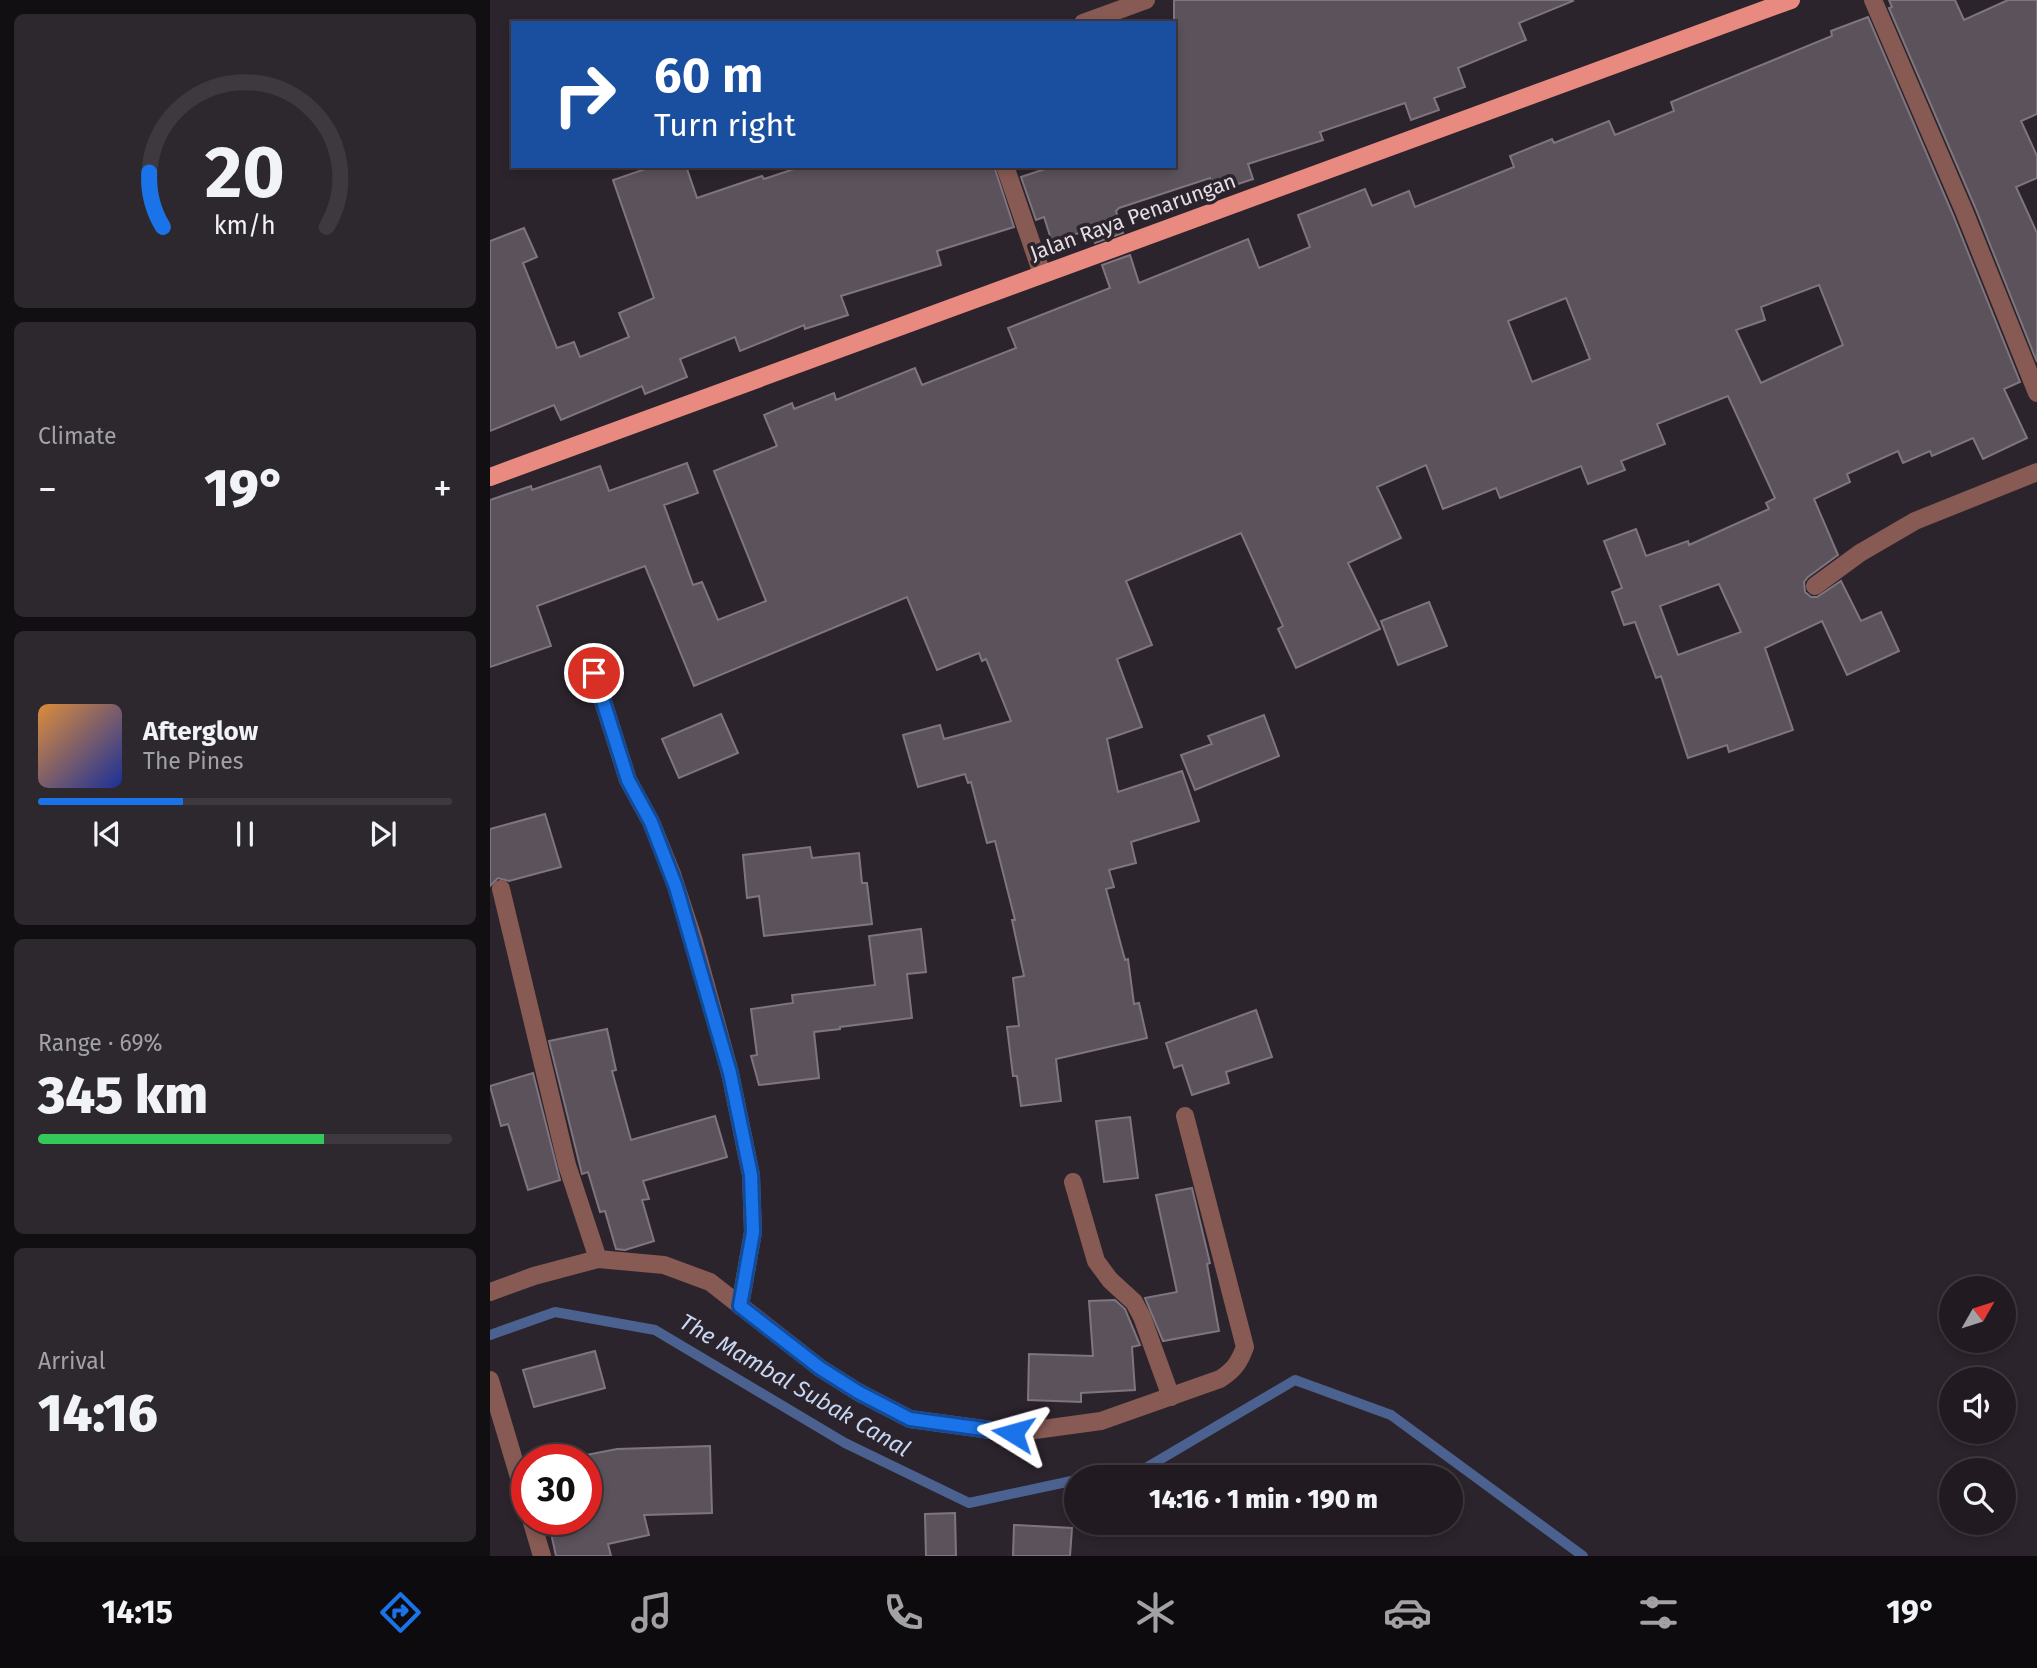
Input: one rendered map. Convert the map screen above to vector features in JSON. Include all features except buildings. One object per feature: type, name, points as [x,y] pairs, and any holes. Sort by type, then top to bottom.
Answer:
[{"type":"main road","name":"Jalan Raya Penarungan","points":[[490,477],[1791,0]]},
{"type":"street","points":[[1088,21],[1146,0]]},
{"type":"street","points":[[1873,0],[1964,211],[2037,393]]},
{"type":"street","points":[[1006,168],[1042,274]]},
{"type":"street","points":[[1815,586],[1860,553],[1915,521],[2037,472]]},
{"type":"street","points":[[594,673],[628,780],[651,822],[675,883],[730,1073],[751,1175],[753,1232],[740,1306]]},
{"type":"street","points":[[501,889],[566,1165],[598,1259]]},
{"type":"street","points":[[490,1292],[534,1276],[598,1259],[664,1265],[710,1282],[820,1368],[858,1392],[910,1419],[1013,1433],[1101,1421],[1220,1379],[1240,1363],[1245,1347],[1185,1116]]},
{"type":"street","points":[[1073,1182],[1096,1261],[1110,1280],[1134,1302],[1171,1397]]},
{"type":"street","points":[[490,1380],[511,1450]]},
{"type":"street","points":[[536,1535],[542,1556]]},
{"type":"waterway","name":"The Mambal Subak Canal","points":[[490,1335],[555,1312],[655,1330],[845,1443],[969,1503],[1064,1483]]},
{"type":"waterway","name":"The Mambal Subak Canal","points":[[1151,1465],[1295,1380],[1391,1415],[1459,1465]]},
{"type":"waterway","name":"The Mambal Subak Canal","points":[[1463,1468],[1583,1556]]},
{"type":"route","points":[[594,673],[628,780],[651,822],[672,874],[693,938],[730,1073],[751,1175],[753,1232],[740,1306],[820,1368],[858,1392],[910,1419],[1013,1433]]}]
